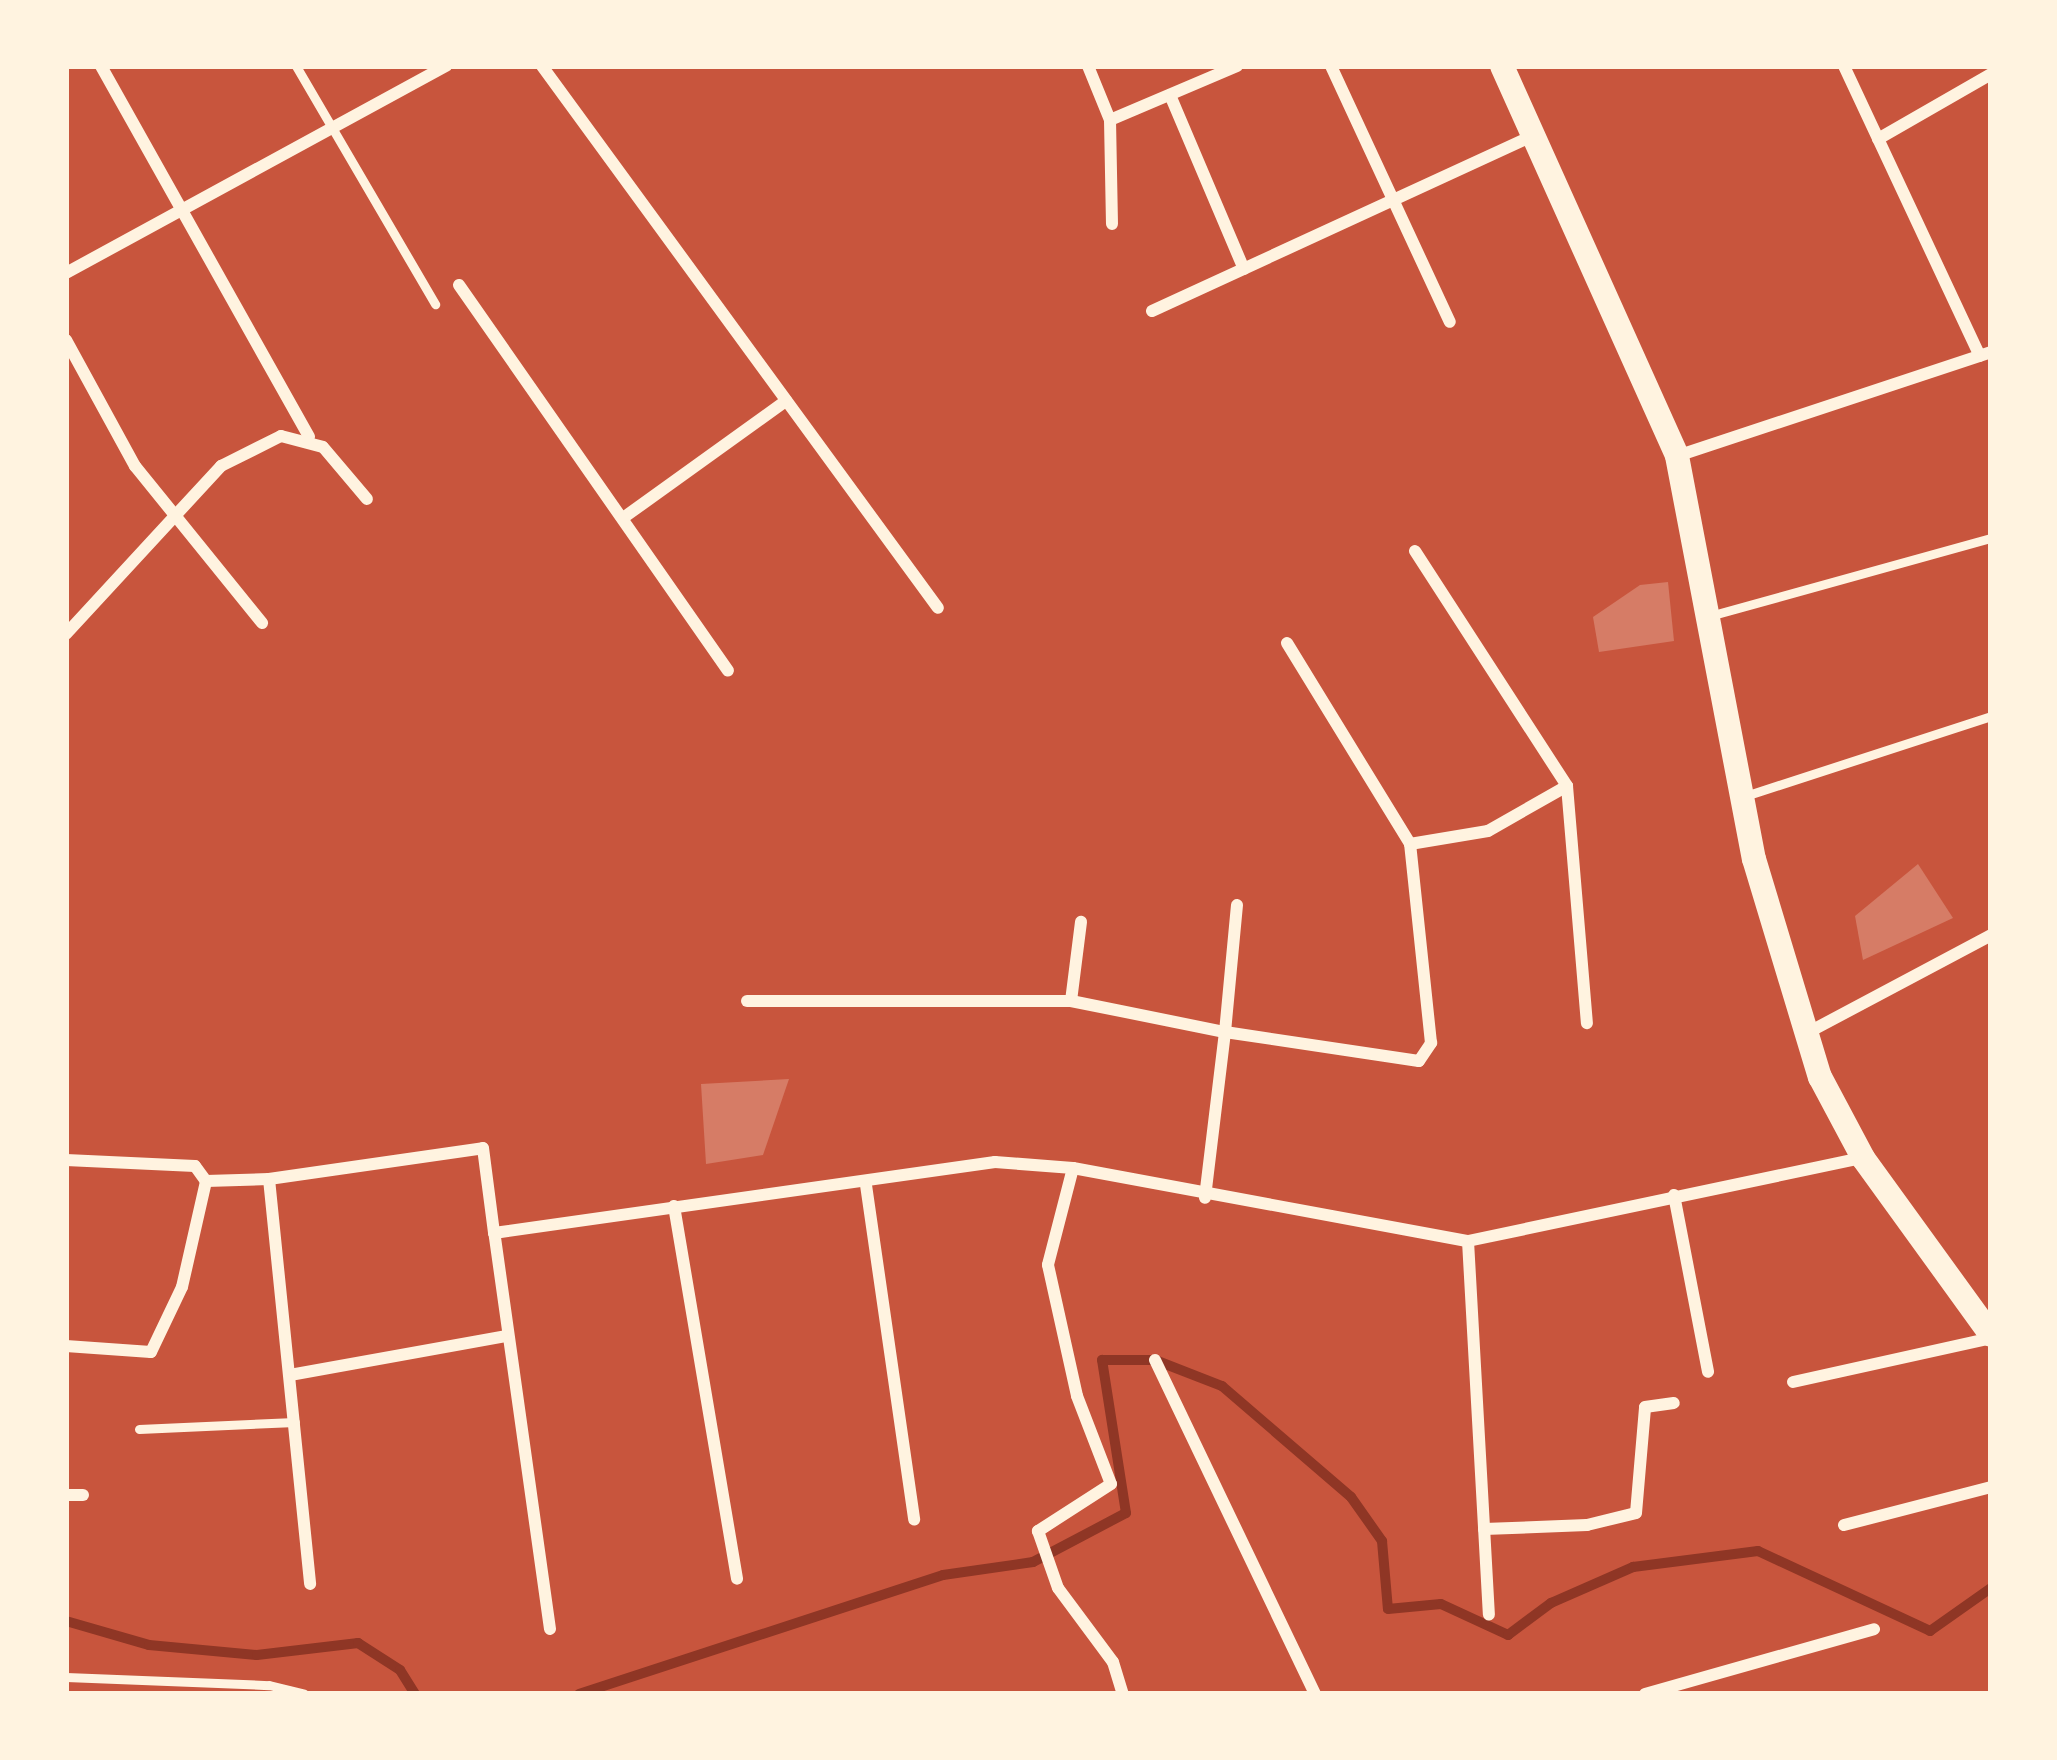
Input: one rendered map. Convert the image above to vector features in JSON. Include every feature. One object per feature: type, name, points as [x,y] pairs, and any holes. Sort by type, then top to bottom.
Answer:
[{"type":"main road","points":[[1502,66],[1677,455],[1742,797],[1807,1033],[1863,1157],[1991,1336]]},
{"type":"street","points":[[101,66],[309,437],[367,499]]},
{"type":"street","points":[[66,273],[446,66]]},
{"type":"street","points":[[542,66],[938,608]]},
{"type":"street","points":[[1088,66],[1110,121],[1112,224]]},
{"type":"street","points":[[1110,121],[1237,66]]},
{"type":"street","points":[[1331,66],[1450,322]]},
{"type":"street","points":[[1677,455],[1985,354],[1844,66]]},
{"type":"street","points":[[1878,140],[1991,74]]},
{"type":"street","points":[[1170,95],[1244,269]]},
{"type":"street","points":[[1152,311],[1533,135]]},
{"type":"street","points":[[459,285],[728,670]]},
{"type":"street","points":[[66,340],[135,466],[262,623]]},
{"type":"street","points":[[623,518],[786,401]]},
{"type":"street","points":[[66,634],[221,466],[280,436],[309,437]]},
{"type":"street","points":[[1415,551],[1567,786],[1587,1023]]},
{"type":"street","points":[[747,1001],[1071,1001],[1225,1032],[1420,1061],[1430,1056],[1410,844],[1287,643]]},
{"type":"street","points":[[1410,844],[1488,831],[1567,786]]},
{"type":"street","points":[[1205,1198],[1237,905]]},
{"type":"street","points":[[1071,1001],[1081,922]]},
{"type":"street","points":[[1807,1033],[1991,935]]},
{"type":"street","points":[[206,1181],[269,1179],[483,1148],[550,1629]]},
{"type":"street","points":[[494,1233],[674,1206],[866,1185],[904,1170],[972,1164],[1072,1168],[1205,1198],[1468,1241],[1863,1157]]},
{"type":"street","points":[[66,1160],[195,1166],[206,1181],[182,1287],[151,1352],[66,1346]]},
{"type":"street","points":[[1072,1168],[1048,1265],[1077,1396],[1111,1484],[1038,1531],[1058,1588],[1113,1662],[1123,1694]]},
{"type":"street","points":[[269,1179],[310,1584]]},
{"type":"street","points":[[866,1185],[914,1520]]},
{"type":"street","points":[[1674,1195],[1708,1372]]},
{"type":"street","points":[[674,1206],[736,1579]]},
{"type":"street","points":[[1468,1241],[1489,1614]]},
{"type":"street","points":[[290,1375],[506,1336]]},
{"type":"street","points":[[1793,1382],[1991,1336]]},
{"type":"street","points":[[1155,1360],[1315,1694]]},
{"type":"street","points":[[1484,1529],[1587,1526],[1636,1513],[1645,1407],[1674,1403]]},
{"type":"street","points":[[1844,1525],[1991,1487]]},
{"type":"street","points":[[66,1495],[83,1496]]},
{"type":"street","points":[[1645,1694],[1874,1628]]},
{"type":"lane","points":[[296,66],[435,304]]},
{"type":"lane","points":[[1708,617],[1991,538]]},
{"type":"lane","points":[[1742,797],[1991,716]]},
{"type":"lane","points":[[139,1430],[295,1423]]},
{"type":"lane","points":[[66,1677],[269,1685],[304,1694]]},
{"type":"building","points":[[1668,582],[1674,641],[1599,652],[1593,617],[1640,585]]},
{"type":"building","points":[[1918,864],[1953,918],[1863,960],[1855,916]]},
{"type":"building","points":[[789,1079],[763,1155],[706,1164],[701,1084]]},
{"type":"waterway","points":[[579,1694],[943,1575],[1033,1562],[1126,1513],[1102,1360],[1155,1360],[1222,1386],[1351,1497],[1382,1541],[1388,1609],[1441,1604],[1508,1635],[1551,1603],[1633,1567],[1758,1551],[1930,1631],[1991,1588]]},
{"type":"waterway","points":[[66,1621],[149,1645],[257,1655],[358,1643],[400,1670],[415,1694]]}]
